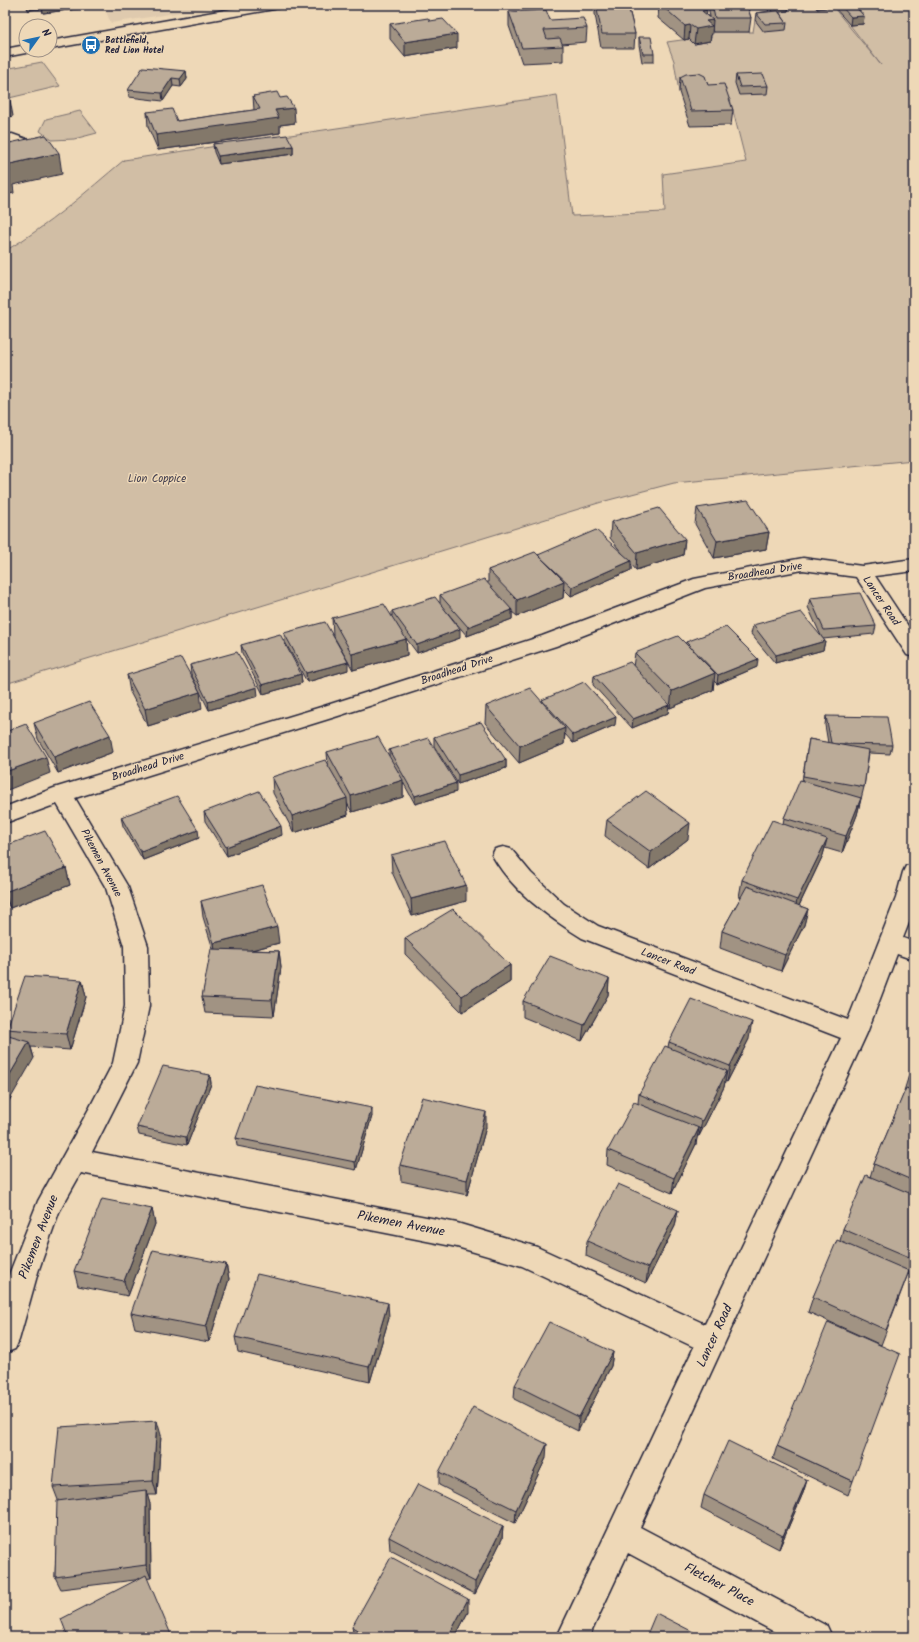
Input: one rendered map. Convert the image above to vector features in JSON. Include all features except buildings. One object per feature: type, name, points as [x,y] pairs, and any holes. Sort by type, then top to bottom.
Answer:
[{"type":"street","points":[[58,44],[274,5]]},
{"type":"street","points":[[5,53],[18,51]]},
{"type":"street","points":[[11,135],[38,148]]},
{"type":"street","name":"Broadhead Drive","points":[[5,815],[62,794],[328,712],[549,641],[702,583],[803,564],[862,572],[914,565]]},
{"type":"street","name":"Lancer Road","points":[[862,572],[914,650]]},
{"type":"street","name":"Pikemen Avenue","points":[[5,1340],[24,1272],[47,1209],[99,1115],[125,1062],[137,1006],[136,946],[117,887],[62,794]]},
{"type":"street","name":"Lancer Road","points":[[504,855],[523,879],[556,910],[590,932],[855,1034]]},
{"type":"street","name":"Lancer Road","points":[[573,1637],[855,1034],[907,898],[914,872]]},
{"type":"street","points":[[889,942],[914,951]]},
{"type":"street","name":"Pikemen Avenue","points":[[73,1160],[457,1235],[527,1256],[712,1341]]},
{"type":"street","name":"Fletcher Place","points":[[622,1534],[816,1637]]},
{"type":"shaded area","points":[[103,5],[228,5],[111,23]]},
{"type":"green space","name":"Lion Coppice","points":[[799,5],[833,7],[881,65],[850,25],[862,24],[847,5],[914,5],[914,460],[674,483],[605,501],[5,684],[5,251],[52,220],[124,160],[557,95],[572,216],[665,212],[663,174],[746,162],[730,99],[706,99],[684,88],[679,92],[674,61],[667,42],[689,39],[695,44],[710,41],[704,36],[713,34],[713,32],[753,32],[755,20],[784,7]]},
{"type":"green space","points":[[42,62],[60,86],[5,99],[5,69]]},
{"type":"green space","points":[[80,111],[97,133],[74,139],[52,140],[40,131],[46,119]]},
{"type":"place","name":"Battlefield, Red Lion Hotel","points":[[91,45]]}]
